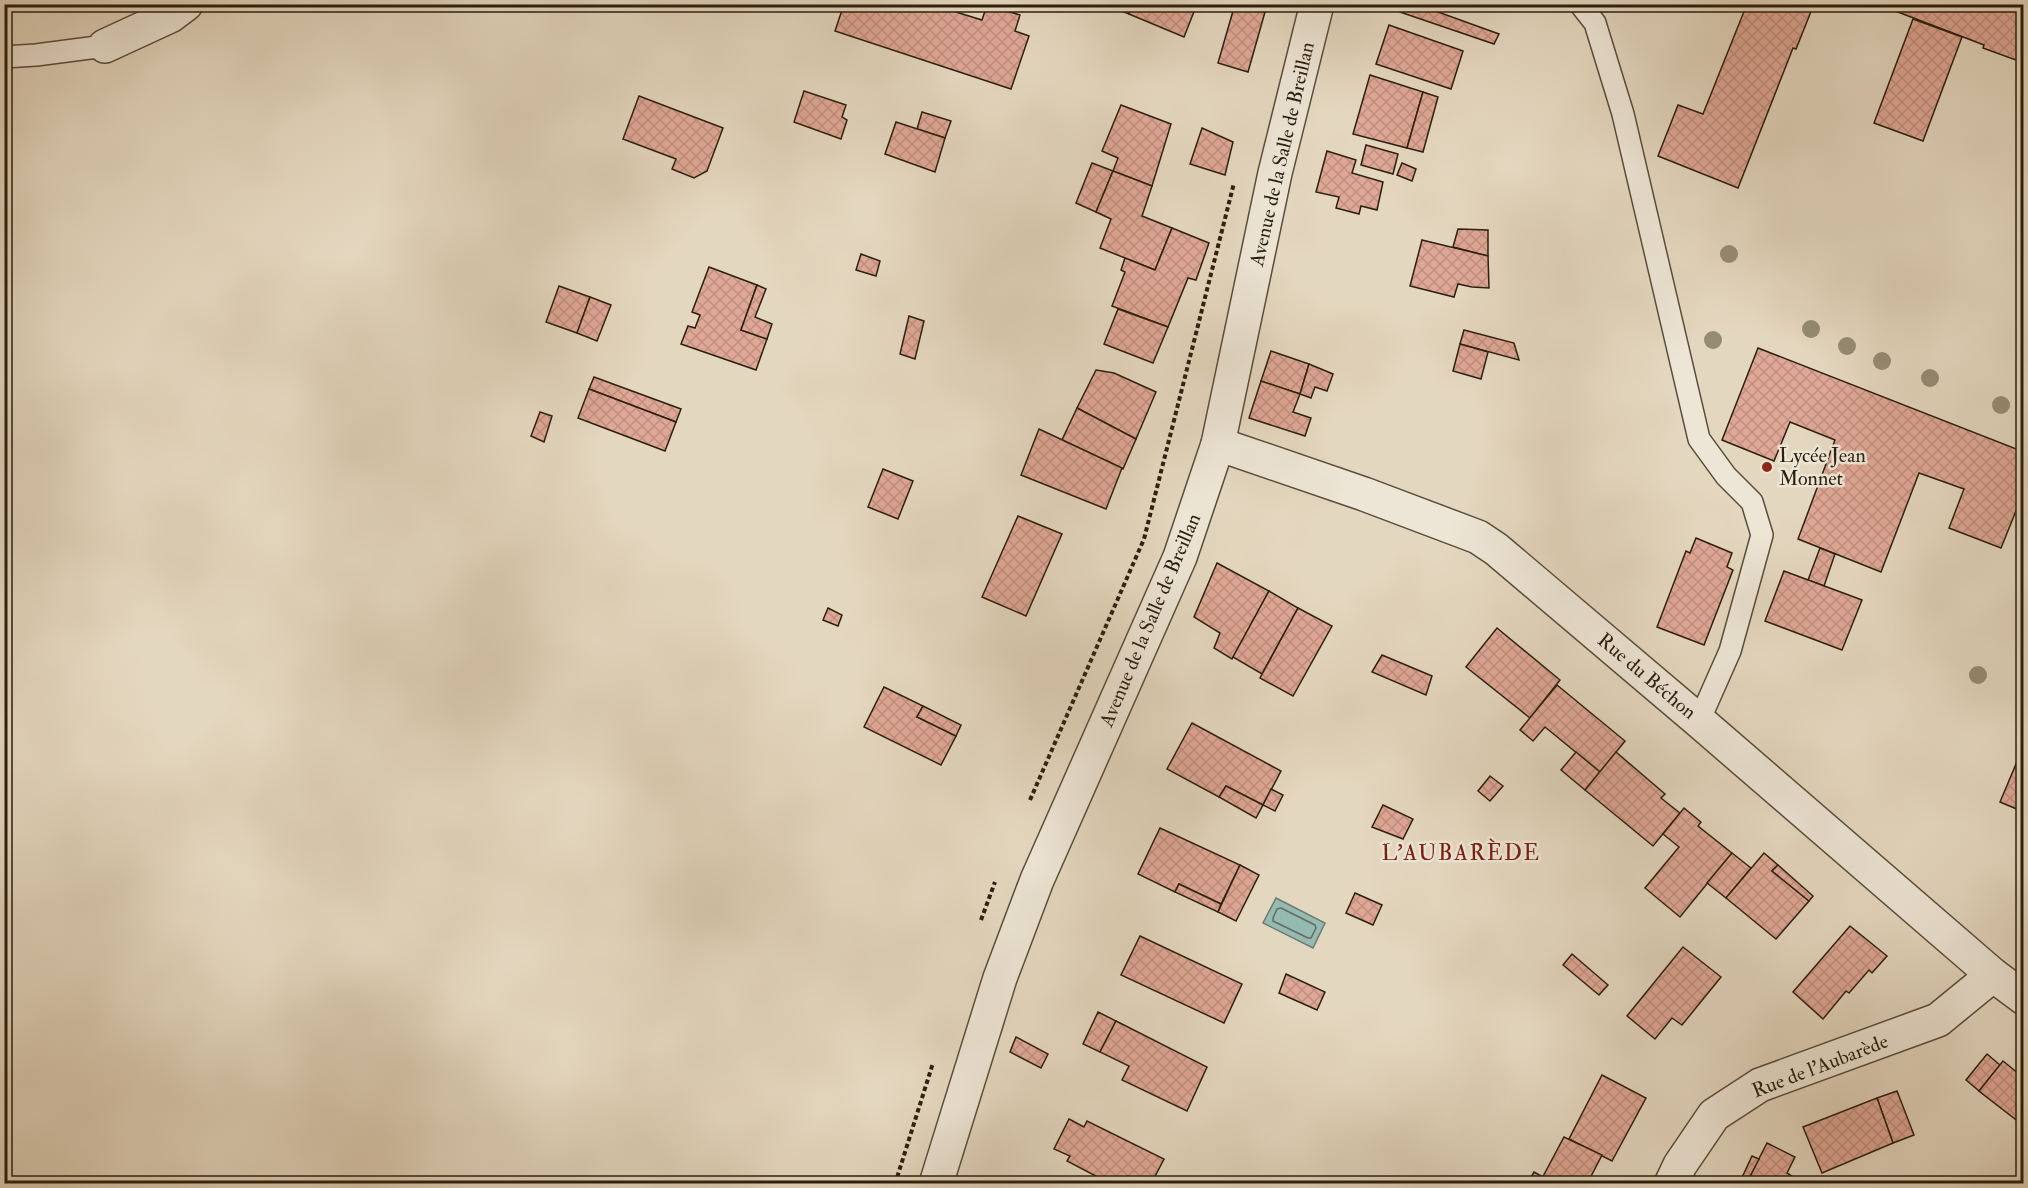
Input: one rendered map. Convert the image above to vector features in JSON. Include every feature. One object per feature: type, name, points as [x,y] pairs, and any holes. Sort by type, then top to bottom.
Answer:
[{"type":"street","points":[[105,46],[170,16],[186,4]]},
{"type":"street","name":"Avenue de la Salle de Breillan","points":[[936,1184],[1000,978],[1037,880],[1180,557],[1218,444],[1275,173],[1317,4]]},
{"type":"street","name":"Rue du Béchon","points":[[1218,444],[1364,494],[1478,537],[1496,549],[1699,720],[1993,975],[2024,998]]},
{"type":"street","name":"Rue de l'Aubarède","points":[[1671,1184],[1680,1165],[1714,1115],[1760,1085],[1938,1020],[1993,975]]},
{"type":"lane","points":[[1580,4],[1595,23],[1623,114],[1699,439],[1726,476],[1752,502],[1762,535],[1730,651],[1699,720]]},
{"type":"lane","points":[[4,57],[105,46]]},
{"type":"path","points":[[1144,538],[1235,179]]},
{"type":"water","points":[[1276,898],[1325,923],[1313,948],[1263,923]]},
{"type":"building","points":[[844,4],[959,4],[956,12],[982,20],[987,5],[1020,15],[1015,31],[1029,36],[1011,89],[835,31]]},
{"type":"building","points":[[1104,4],[1133,4],[1129,14]]},
{"type":"building","points":[[1133,4],[1197,4],[1184,37],[1129,14]]},
{"type":"building","points":[[1235,4],[1265,12],[1248,72],[1218,63]]},
{"type":"building","points":[[1240,4],[1267,4],[1265,12]]},
{"type":"building","points":[[1403,4],[1416,4],[1499,34],[1494,44],[1400,12]]},
{"type":"building","points":[[1747,4],[1814,4],[1796,49],[1793,48],[1738,188],[1658,156],[1678,105],[1703,114]]},
{"type":"building","points":[[1877,4],[2024,4],[2024,63],[1983,48],[1984,45]]},
{"type":"building","points":[[1913,19],[1962,37],[1923,141],[1874,123]]},
{"type":"building","points":[[1389,25],[1463,51],[1451,89],[1376,64]]},
{"type":"building","points":[[1370,75],[1423,92],[1407,148],[1353,134]]},
{"type":"building","points":[[804,91],[846,105],[842,117],[847,120],[841,139],[794,122]]},
{"type":"building","points":[[1423,92],[1438,97],[1423,152],[1407,148]]},
{"type":"building","points":[[639,96],[723,128],[707,171],[694,178],[672,169],[676,159],[623,139]]},
{"type":"building","points":[[1121,105],[1171,124],[1152,186],[1113,171],[1118,158],[1102,151]]},
{"type":"building","points":[[922,112],[951,121],[945,138],[917,129]]},
{"type":"building","points":[[896,122],[945,138],[935,172],[885,154]]},
{"type":"building","points":[[1202,128],[1233,142],[1225,175],[1190,164]]},
{"type":"building","points":[[1366,145],[1398,154],[1393,174],[1361,165]]},
{"type":"building","points":[[1327,151],[1356,160],[1352,173],[1383,182],[1377,210],[1361,206],[1359,214],[1336,208],[1339,197],[1316,192]]},
{"type":"building","points":[[1092,163],[1113,171],[1096,212],[1076,203]]},
{"type":"building","points":[[1402,163],[1416,169],[1412,181],[1397,175]]},
{"type":"building","points":[[1113,171],[1152,186],[1142,216],[1172,228],[1155,270],[1100,248],[1111,219],[1096,212]]},
{"type":"building","points":[[1172,228],[1209,243],[1196,280],[1188,278],[1168,327],[1112,306],[1125,272],[1121,270],[1125,258],[1155,270]]},
{"type":"building","points":[[1458,229],[1488,230],[1488,256],[1453,247]]},
{"type":"building","points":[[1422,240],[1488,256],[1489,288],[1458,284],[1454,297],[1410,286]]},
{"type":"building","points":[[861,254],[880,261],[876,276],[856,270]]},
{"type":"building","points":[[709,267],[757,285],[741,330],[767,339],[756,370],[681,344],[688,326],[695,328],[700,315],[692,312]]},
{"type":"building","points":[[757,285],[766,289],[755,317],[772,324],[767,339],[741,330]]},
{"type":"building","points":[[559,286],[590,297],[577,333],[546,322]]},
{"type":"building","points":[[590,297],[611,305],[597,341],[577,333]]},
{"type":"building","points":[[1118,309],[1168,327],[1153,363],[1104,344]]},
{"type":"building","points":[[909,316],[924,321],[915,359],[900,354]]},
{"type":"building","points":[[1464,330],[1514,343],[1519,360],[1460,344]]},
{"type":"building","points":[[1460,344],[1488,352],[1481,379],[1453,371]]},
{"type":"building","points":[[1758,348],[2024,452],[2024,491],[2001,548],[1949,528],[1964,489],[1919,473],[1881,572],[1798,539],[1835,440],[1790,422],[1774,461],[1722,440]]},
{"type":"building","points":[[1271,351],[1309,364],[1300,394],[1261,381]]},
{"type":"building","points":[[1309,364],[1333,374],[1327,391],[1315,387],[1311,398],[1300,394]]},
{"type":"building","points":[[1096,370],[1114,373],[1156,392],[1136,439],[1077,408]]},
{"type":"building","points":[[594,377],[681,409],[676,422],[589,389]]},
{"type":"building","points":[[1261,381],[1300,394],[1293,412],[1311,418],[1305,436],[1249,418]]},
{"type":"building","points":[[589,389],[676,422],[665,451],[578,418]]},
{"type":"building","points":[[1077,408],[1136,439],[1123,469],[1062,440]]},
{"type":"building","points":[[540,412],[552,416],[544,442],[531,436]]},
{"type":"building","points":[[1039,429],[1122,468],[1106,509],[1021,475]]},
{"type":"building","points":[[883,469],[913,481],[898,519],[868,507]]},
{"type":"building","points":[[1018,516],[1062,534],[1026,616],[982,597]]},
{"type":"building","points":[[1696,538],[1732,553],[1727,567],[1733,570],[1704,645],[1657,627],[1686,551],[1690,553]]},
{"type":"building","points":[[1820,548],[1835,554],[1824,586],[1808,580]]},
{"type":"building","points":[[1217,563],[1269,591],[1232,659],[1214,648],[1220,633],[1194,617]]},
{"type":"building","points":[[1784,571],[1862,600],[1842,650],[1765,621]]},
{"type":"building","points":[[1269,591],[1298,608],[1262,674],[1233,657]]},
{"type":"building","points":[[828,608],[842,615],[838,626],[823,620]]},
{"type":"building","points":[[1298,608],[1332,626],[1293,696],[1260,678]]},
{"type":"building","points":[[1497,628],[1560,680],[1530,718],[1466,667]]},
{"type":"building","points":[[1382,655],[1432,676],[1426,695],[1372,672]]},
{"type":"building","points":[[1557,685],[1625,741],[1600,772],[1545,727],[1533,741],[1520,730]]},
{"type":"building","points":[[884,687],[923,706],[917,717],[956,736],[941,765],[864,727]]},
{"type":"building","points":[[923,706],[961,725],[956,736],[917,717]]},
{"type":"building","points":[[1192,723],[1281,771],[1263,805],[1226,786],[1219,797],[1167,769]]},
{"type":"building","points":[[2024,745],[2024,812],[2000,802]]},
{"type":"building","points":[[1576,752],[1600,772],[1585,790],[1561,770]]},
{"type":"building","points":[[1616,752],[1665,794],[1661,798],[1680,813],[1653,846],[1585,790]]},
{"type":"building","points":[[1490,776],[1503,786],[1490,801],[1478,791]]},
{"type":"building","points":[[1226,786],[1263,805],[1256,818],[1219,797]]},
{"type":"building","points":[[1271,789],[1283,795],[1275,811],[1263,805]]},
{"type":"building","points":[[1383,805],[1413,819],[1403,839],[1372,827]]},
{"type":"building","points":[[1684,808],[1701,822],[1698,826],[1732,853],[1680,917],[1645,888],[1679,847],[1663,834]]},
{"type":"building","points":[[1160,828],[1240,865],[1221,904],[1179,884],[1175,892],[1138,874]]},
{"type":"building","points":[[1732,853],[1751,868],[1726,898],[1707,883]]},
{"type":"building","points":[[1764,853],[1778,865],[1772,871],[1809,901],[1776,939],[1726,898]]},
{"type":"building","points":[[1240,865],[1259,875],[1236,921],[1218,912]]},
{"type":"building","points":[[1778,865],[1813,896],[1809,901],[1772,871]]},
{"type":"building","points":[[1179,884],[1221,904],[1218,912],[1175,892]]},
{"type":"building","points":[[1355,893],[1382,905],[1373,925],[1346,913]]},
{"type":"building","points":[[1850,926],[1887,956],[1872,973],[1869,970],[1849,993],[1846,991],[1823,1019],[1793,992]]},
{"type":"building","points":[[1140,936],[1242,984],[1224,1023],[1121,975]]},
{"type":"building","points":[[1683,947],[1721,977],[1682,1025],[1672,1018],[1655,1039],[1627,1016]]},
{"type":"building","points":[[1572,954],[1608,985],[1599,995],[1563,965]]},
{"type":"building","points":[[1286,974],[1325,992],[1317,1010],[1279,993]]},
{"type":"building","points":[[1098,1012],[1116,1021],[1100,1052],[1083,1044]]},
{"type":"building","points":[[1116,1021],[1207,1067],[1187,1111],[1122,1080],[1129,1066],[1100,1052]]},
{"type":"building","points":[[1016,1037],[1048,1054],[1041,1068],[1010,1052]]},
{"type":"building","points":[[1987,1054],[2000,1065],[1979,1091],[1966,1080]]},
{"type":"building","points":[[2003,1061],[2024,1078],[2024,1126],[1979,1091]]},
{"type":"building","points":[[1602,1075],[1646,1098],[1612,1161],[1569,1139]]},
{"type":"building","points":[[1897,1091],[1914,1135],[1893,1143],[1877,1098]]},
{"type":"building","points":[[1877,1098],[1893,1143],[1822,1173],[1803,1127]]},
{"type":"building","points":[[1069,1119],[1084,1127],[1087,1121],[1164,1159],[1151,1184],[1111,1184],[1067,1161],[1070,1156],[1054,1149]]},
{"type":"building","points":[[1564,1137],[1602,1155],[1587,1184],[1539,1184]]},
{"type":"building","points":[[1767,1143],[1795,1157],[1787,1173],[1804,1184],[1746,1184]]},
{"type":"building","points":[[1752,1156],[1759,1159],[1746,1184],[1739,1184]]},
{"type":"building","points":[[1534,1172],[1543,1177],[1539,1184],[1527,1184]]},
{"type":"place","name":"Lycée Jean Monnet","points":[[1767,467]]},
{"type":"district","name":"L'AUBARÈDE","points":[[1461,853]]}]
